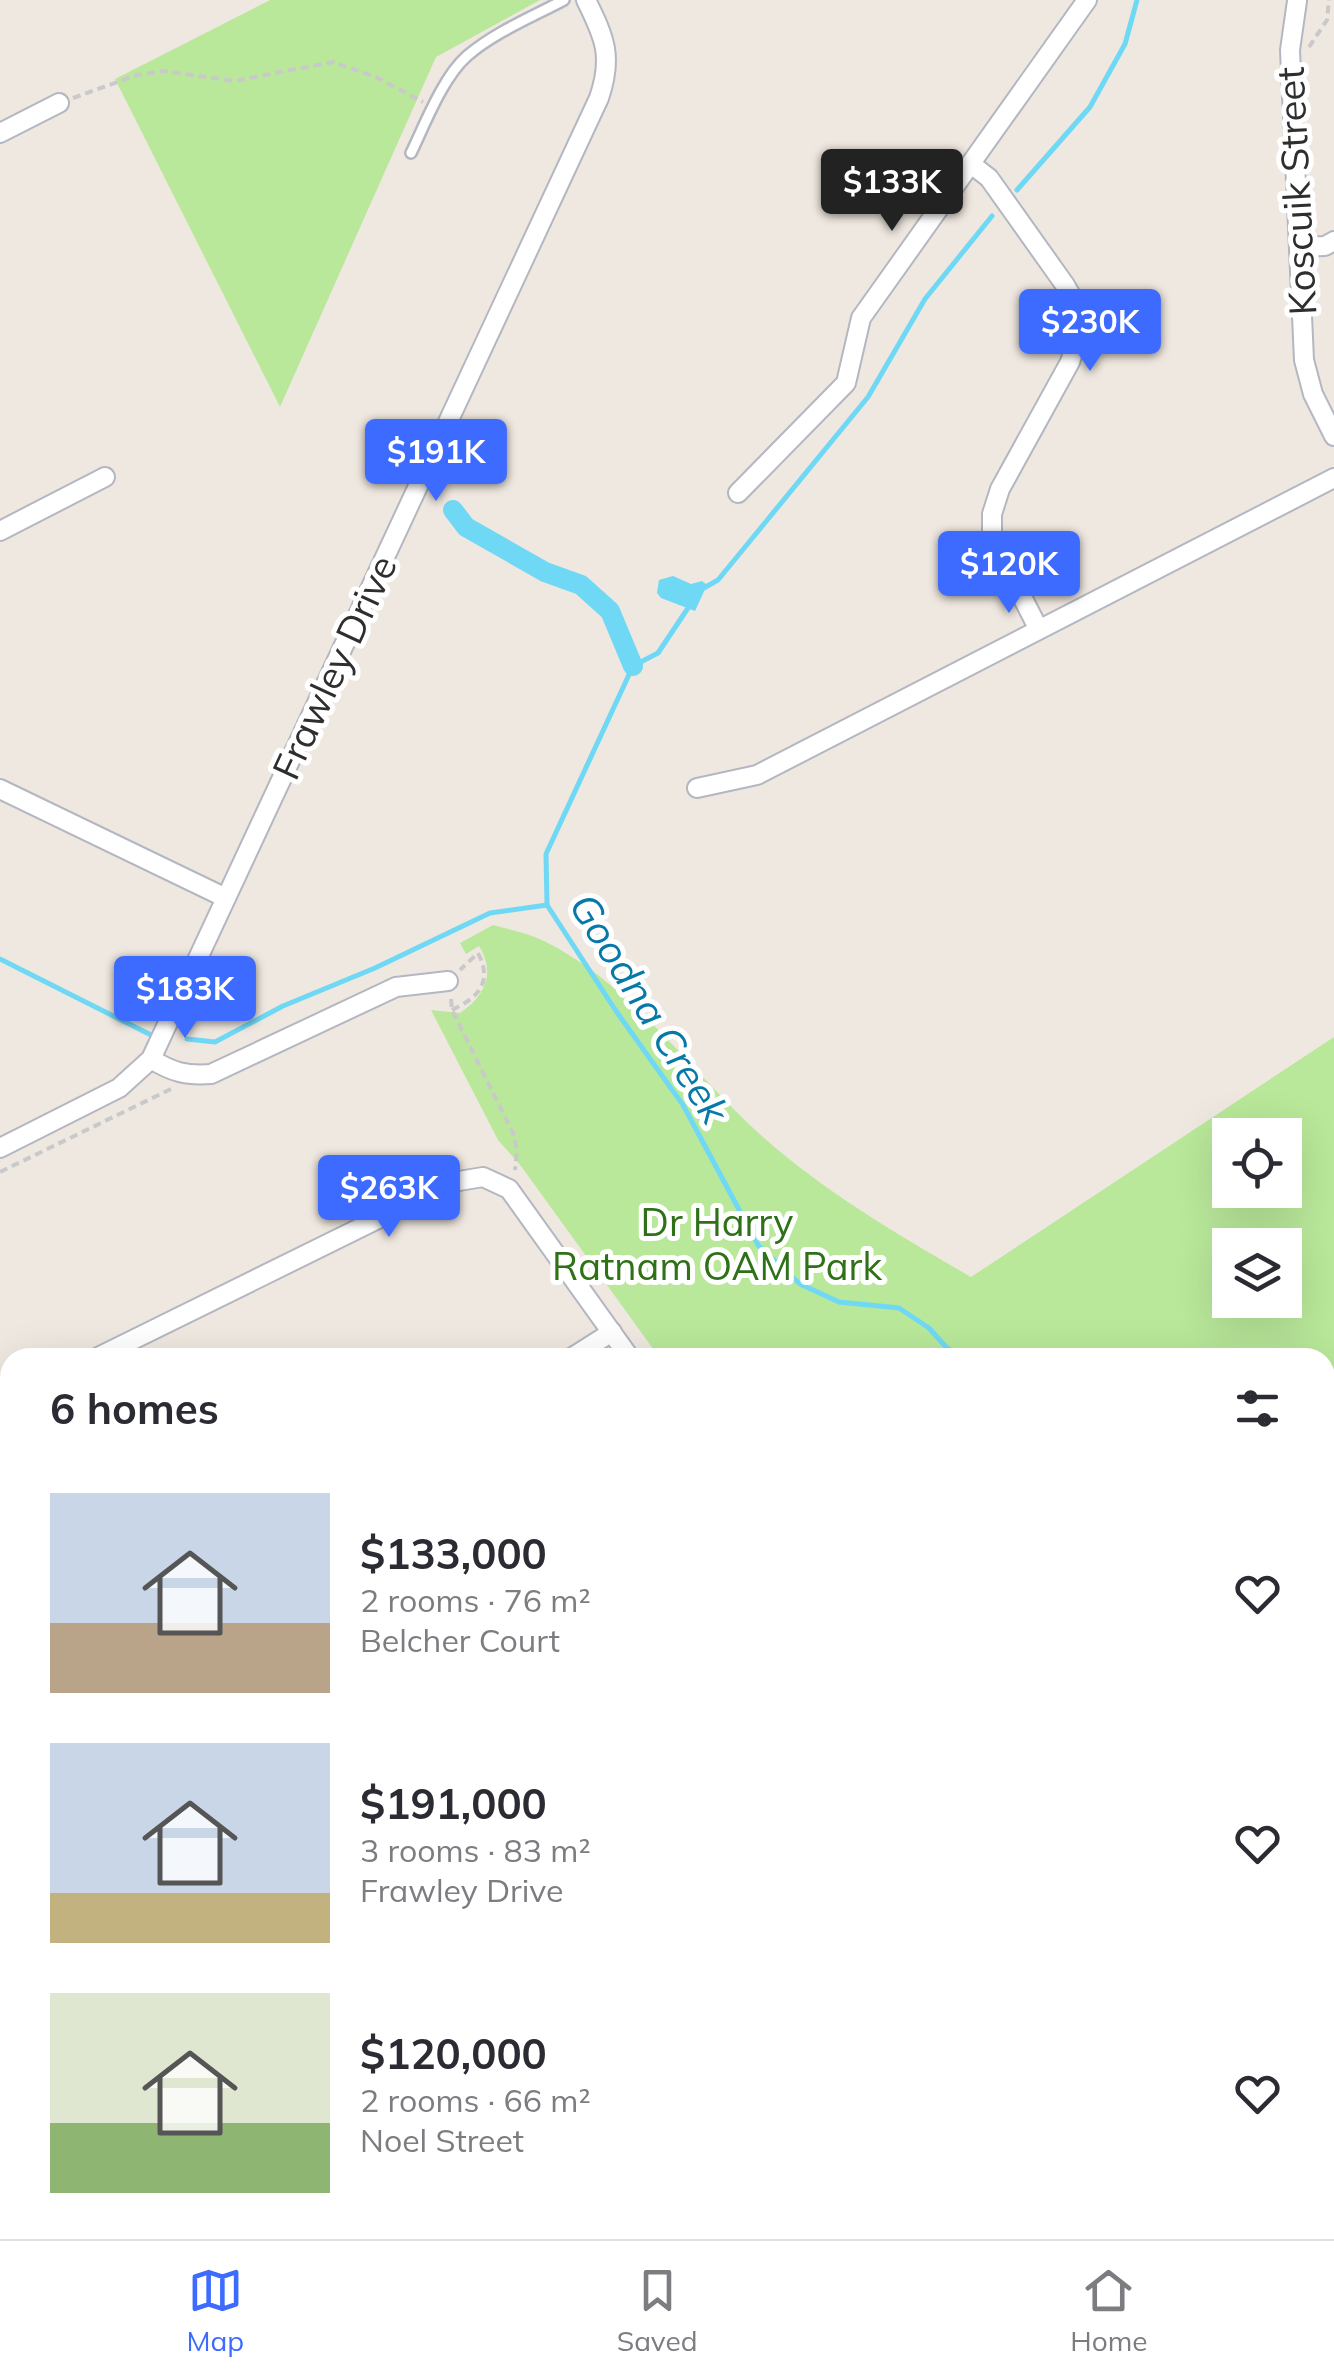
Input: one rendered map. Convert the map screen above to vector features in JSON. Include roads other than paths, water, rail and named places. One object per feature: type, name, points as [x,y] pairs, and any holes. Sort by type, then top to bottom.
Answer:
[{"type":"street","name":"Frawley Drive","points":[[151,1058],[599,98],[608,70],[605,43],[586,0]]},
{"type":"street","points":[[738,493],[846,383],[861,318],[1087,0]]},
{"type":"street","name":"Koscuik Street","points":[[1297,1],[1290,50],[1304,360],[1313,394],[1334,436]]},
{"type":"street","points":[[0,133],[59,103]]},
{"type":"street","points":[[970,164],[989,178],[1065,285],[1077,306],[1082,326],[1070,362],[1000,489],[992,514],[992,538],[1038,628]]},
{"type":"street","points":[[1299,247],[1325,246],[1334,241]]},
{"type":"street","points":[[0,531],[105,477]]},
{"type":"street","points":[[697,788],[757,775],[1334,478]]},
{"type":"street","points":[[0,789],[226,898]]},
{"type":"street","points":[[0,1148],[119,1088],[151,1058],[172,1072],[189,1076],[211,1074],[396,987],[448,981]]},
{"type":"street","points":[[116,1348],[453,1182],[483,1177],[509,1189],[623,1348]]},
{"type":"street","points":[[587,1348],[612,1332]]},
{"type":"lane","points":[[411,152],[432,107],[464,58],[564,0]]},
{"type":"water","points":[[673,576],[691,584],[702,581],[707,585],[695,611],[657,593],[659,580]]},
{"type":"waterway","name":"Goodna Creek","points":[[1017,190],[1090,107],[1125,44],[1137,0]]},
{"type":"waterway","name":"Goodna Creek","points":[[702,589],[718,580],[868,397],[925,299],[992,216]]},
{"type":"waterway","points":[[453,510],[466,527],[545,572],[581,585],[610,611],[633,666]]},
{"type":"waterway","name":"Goodna Creek","points":[[690,605],[658,653],[633,666],[546,854],[547,905],[683,1105],[758,1245],[800,1284],[839,1302],[899,1308],[929,1328],[948,1348]]},
{"type":"waterway","points":[[187,1039],[215,1042],[283,1006],[375,968],[490,913],[547,905]]},
{"type":"waterway","points":[[0,959],[153,1036]]},
{"type":"park label","name":"Dr Harry Ratnam OAM Park","points":[[717,1244]]}]
